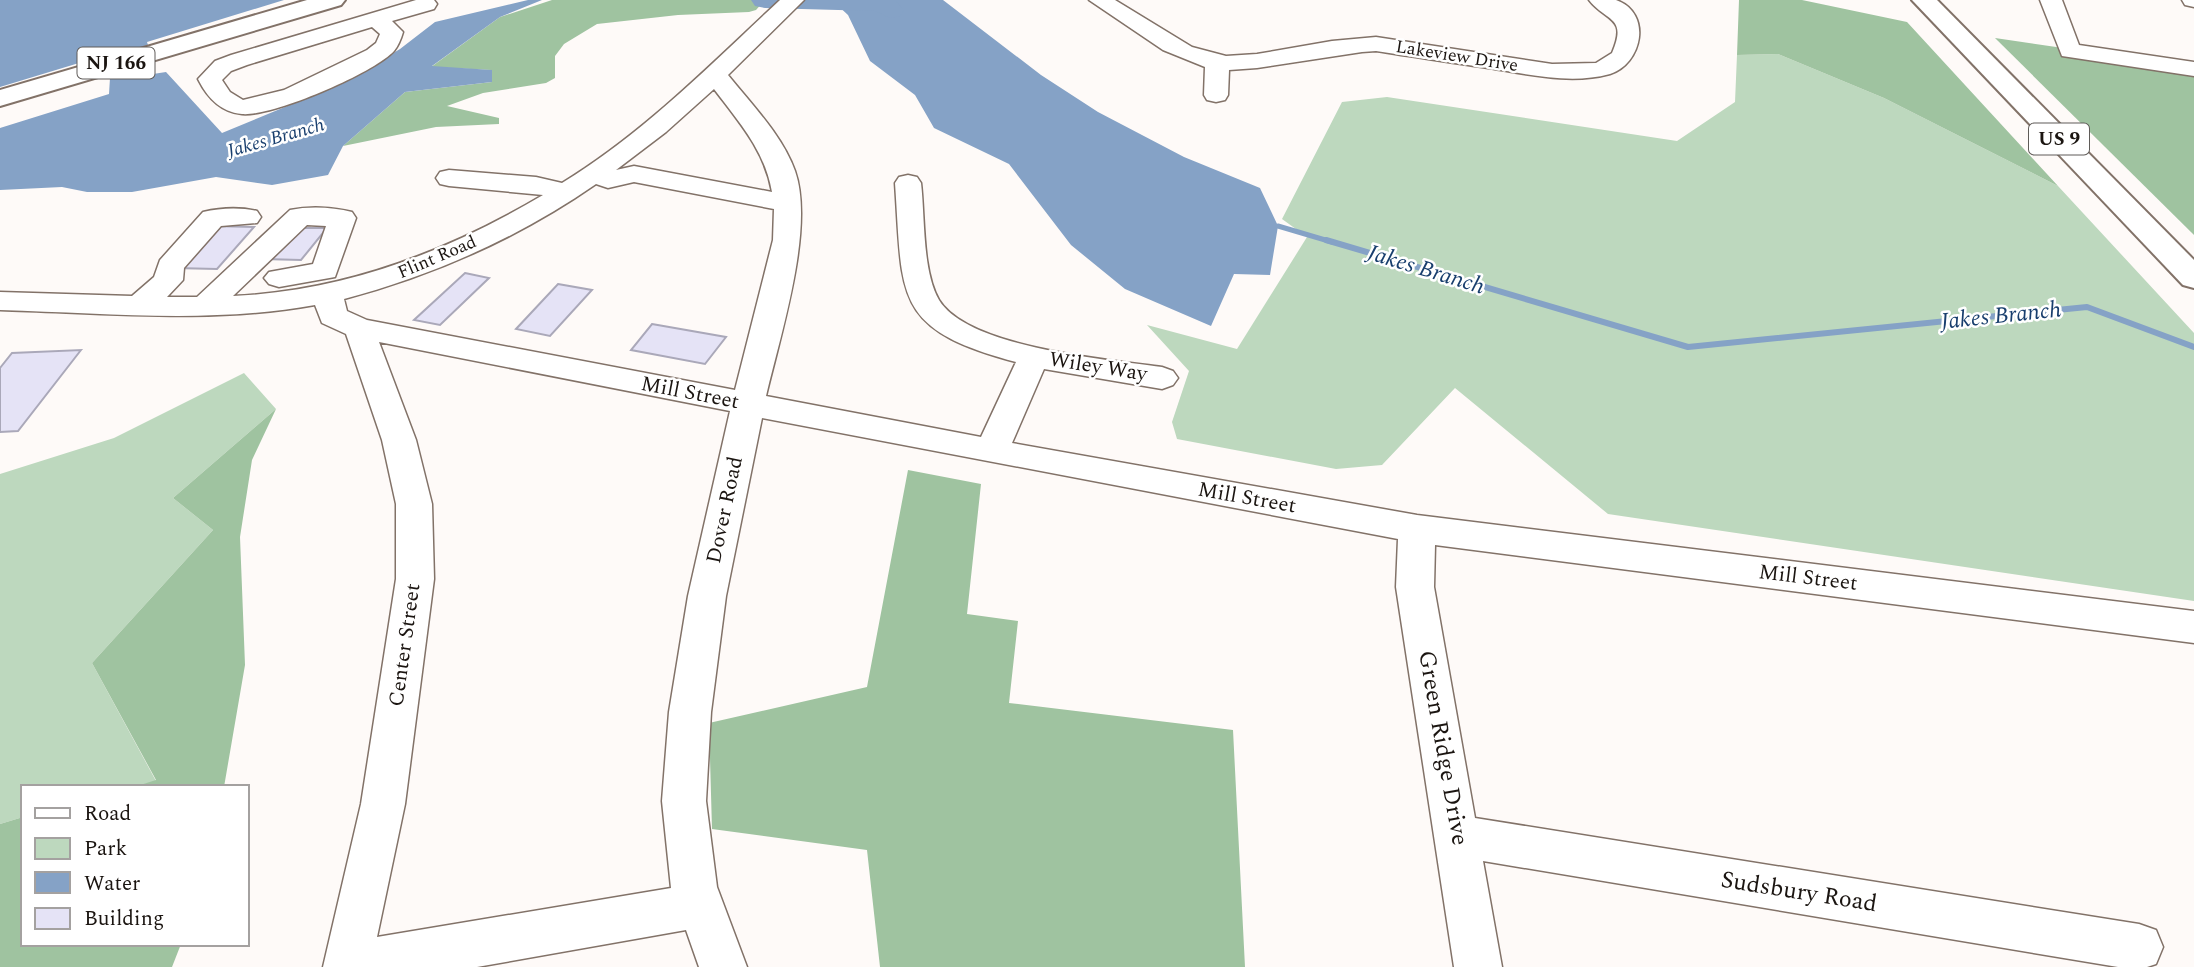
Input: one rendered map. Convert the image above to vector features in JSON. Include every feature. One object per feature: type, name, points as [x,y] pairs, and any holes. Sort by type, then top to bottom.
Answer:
[{"type":"main road","name":"NJ 166","points":[[0,98],[333,0]]},
{"type":"main road","name":"US 9","points":[[1924,0],[2194,278]]},
{"type":"street","name":"Lakeview Drive","points":[[1100,0],[1175,47],[1198,58],[1217,61],[1268,59],[1376,44],[1574,72],[1604,68],[1615,63],[1623,55],[1632,34],[1629,22],[1600,0]]},
{"type":"street","points":[[2051,0],[2070,51],[2194,69]]},
{"type":"street","points":[[375,19],[392,32],[386,46],[291,96],[243,108],[218,96],[210,79],[223,66],[239,60],[428,1]]},
{"type":"street","name":"Flint Road","points":[[0,301],[206,305],[258,292],[328,294],[398,275],[453,252],[565,192],[596,172],[659,125],[786,7]]},
{"type":"street","points":[[214,34],[239,60]]},
{"type":"street","points":[[1216,94],[1217,61]]},
{"type":"street","name":"Dover Road","points":[[715,74],[768,143],[782,172],[788,203],[787,240],[707,596],[690,712],[684,801],[694,887],[723,967]]},
{"type":"street","points":[[596,172],[608,180],[634,174],[788,203]]},
{"type":"street","points":[[449,178],[536,185],[565,192]]},
{"type":"street","name":"Wiley Way","points":[[908,183],[918,285],[928,308],[947,326],[980,342],[1034,357],[1162,378]]},
{"type":"street","points":[[206,305],[229,282],[300,216],[342,218],[325,271],[258,292],[229,282]]},
{"type":"street","points":[[141,304],[168,279],[170,266],[214,218],[247,217]]},
{"type":"street","name":"Mill Street","points":[[328,294],[333,316],[359,328],[990,451],[1417,529],[2194,627]]},
{"type":"street","name":"Center Street","points":[[347,967],[383,804],[415,579],[414,504],[399,440],[359,328]]},
{"type":"street","name":"Wiley Way","points":[[990,451],[1034,357]]},
{"type":"street","name":"Green Ridge Drive","points":[[1417,529],[1415,587],[1478,967]]},
{"type":"street","name":"Sudsbury Road","points":[[1458,836],[2139,947]]},
{"type":"street","points":[[347,967],[701,905]]},
{"type":"green space","points":[[552,0],[765,0],[756,10],[749,12],[678,15],[597,24],[564,44],[555,56],[555,78],[546,83],[483,93],[447,106],[499,118],[499,124],[436,127],[343,146],[405,92],[492,82],[491,70],[431,67],[500,17]]},
{"type":"green space","points":[[1739,0],[1802,0],[1907,22],[2058,186],[1884,98],[1778,54],[1737,55]]},
{"type":"green space","points":[[1995,38],[2194,67],[2194,235]]},
{"type":"green space","points":[[1778,54],[1884,98],[2058,186],[2194,333],[2194,601],[1608,514],[1455,388],[1382,465],[1336,469],[1177,439],[1172,422],[1189,371],[1147,325],[1237,349],[1307,237],[1282,219],[1342,102],[1387,97],[1677,141],[1735,102],[1737,55]]},
{"type":"green space","points":[[244,373],[276,409],[173,498],[213,530],[92,663],[156,781],[141,785],[21,785],[21,818],[0,824],[0,474],[114,438]]},
{"type":"green space","points":[[276,409],[252,460],[240,537],[245,665],[224,785],[140,785],[156,780],[92,663],[213,530],[173,498]]},
{"type":"green space","points":[[908,470],[981,484],[967,614],[1018,621],[1009,703],[1233,730],[1245,967],[880,967],[867,850],[712,829],[709,723],[867,687]]},
{"type":"green space","points":[[21,818],[21,946],[180,946],[172,967],[0,967],[0,824]]},
{"type":"water","points":[[0,0],[284,0],[147,42],[153,61],[144,67],[153,74],[166,72],[222,133],[343,83],[400,49],[435,22],[528,0],[542,0],[500,17],[432,66],[492,70],[492,82],[405,92],[343,146],[328,175],[272,185],[216,177],[132,192],[87,192],[62,187],[0,190],[0,128],[109,94],[110,78],[102,56],[0,87]]},
{"type":"water","points":[[943,0],[1041,75],[1098,112],[1184,157],[1260,188],[1278,226],[1270,275],[1234,274],[1211,326],[1125,289],[1071,245],[1009,164],[934,128],[915,95],[870,61],[848,15],[834,2]]},
{"type":"building","points":[[214,226],[254,227],[217,269],[175,268]]},
{"type":"building","points":[[291,228],[327,228],[301,260],[264,259]]},
{"type":"building","points":[[465,273],[489,278],[440,325],[414,320]]},
{"type":"building","points":[[558,284],[592,290],[550,336],[516,329]]},
{"type":"building","points":[[652,324],[726,337],[705,364],[631,350]]},
{"type":"building","points":[[81,350],[18,431],[0,432],[0,368],[12,353]]},
{"type":"waterway","name":"Jakes Branch","points":[[765,0],[882,3],[890,10]]},
{"type":"waterway","name":"Jakes Branch","points":[[1278,226],[1332,242]]},
{"type":"waterway","name":"Jakes Branch","points":[[1326,240],[1688,347],[2087,307],[2194,347]]}]
